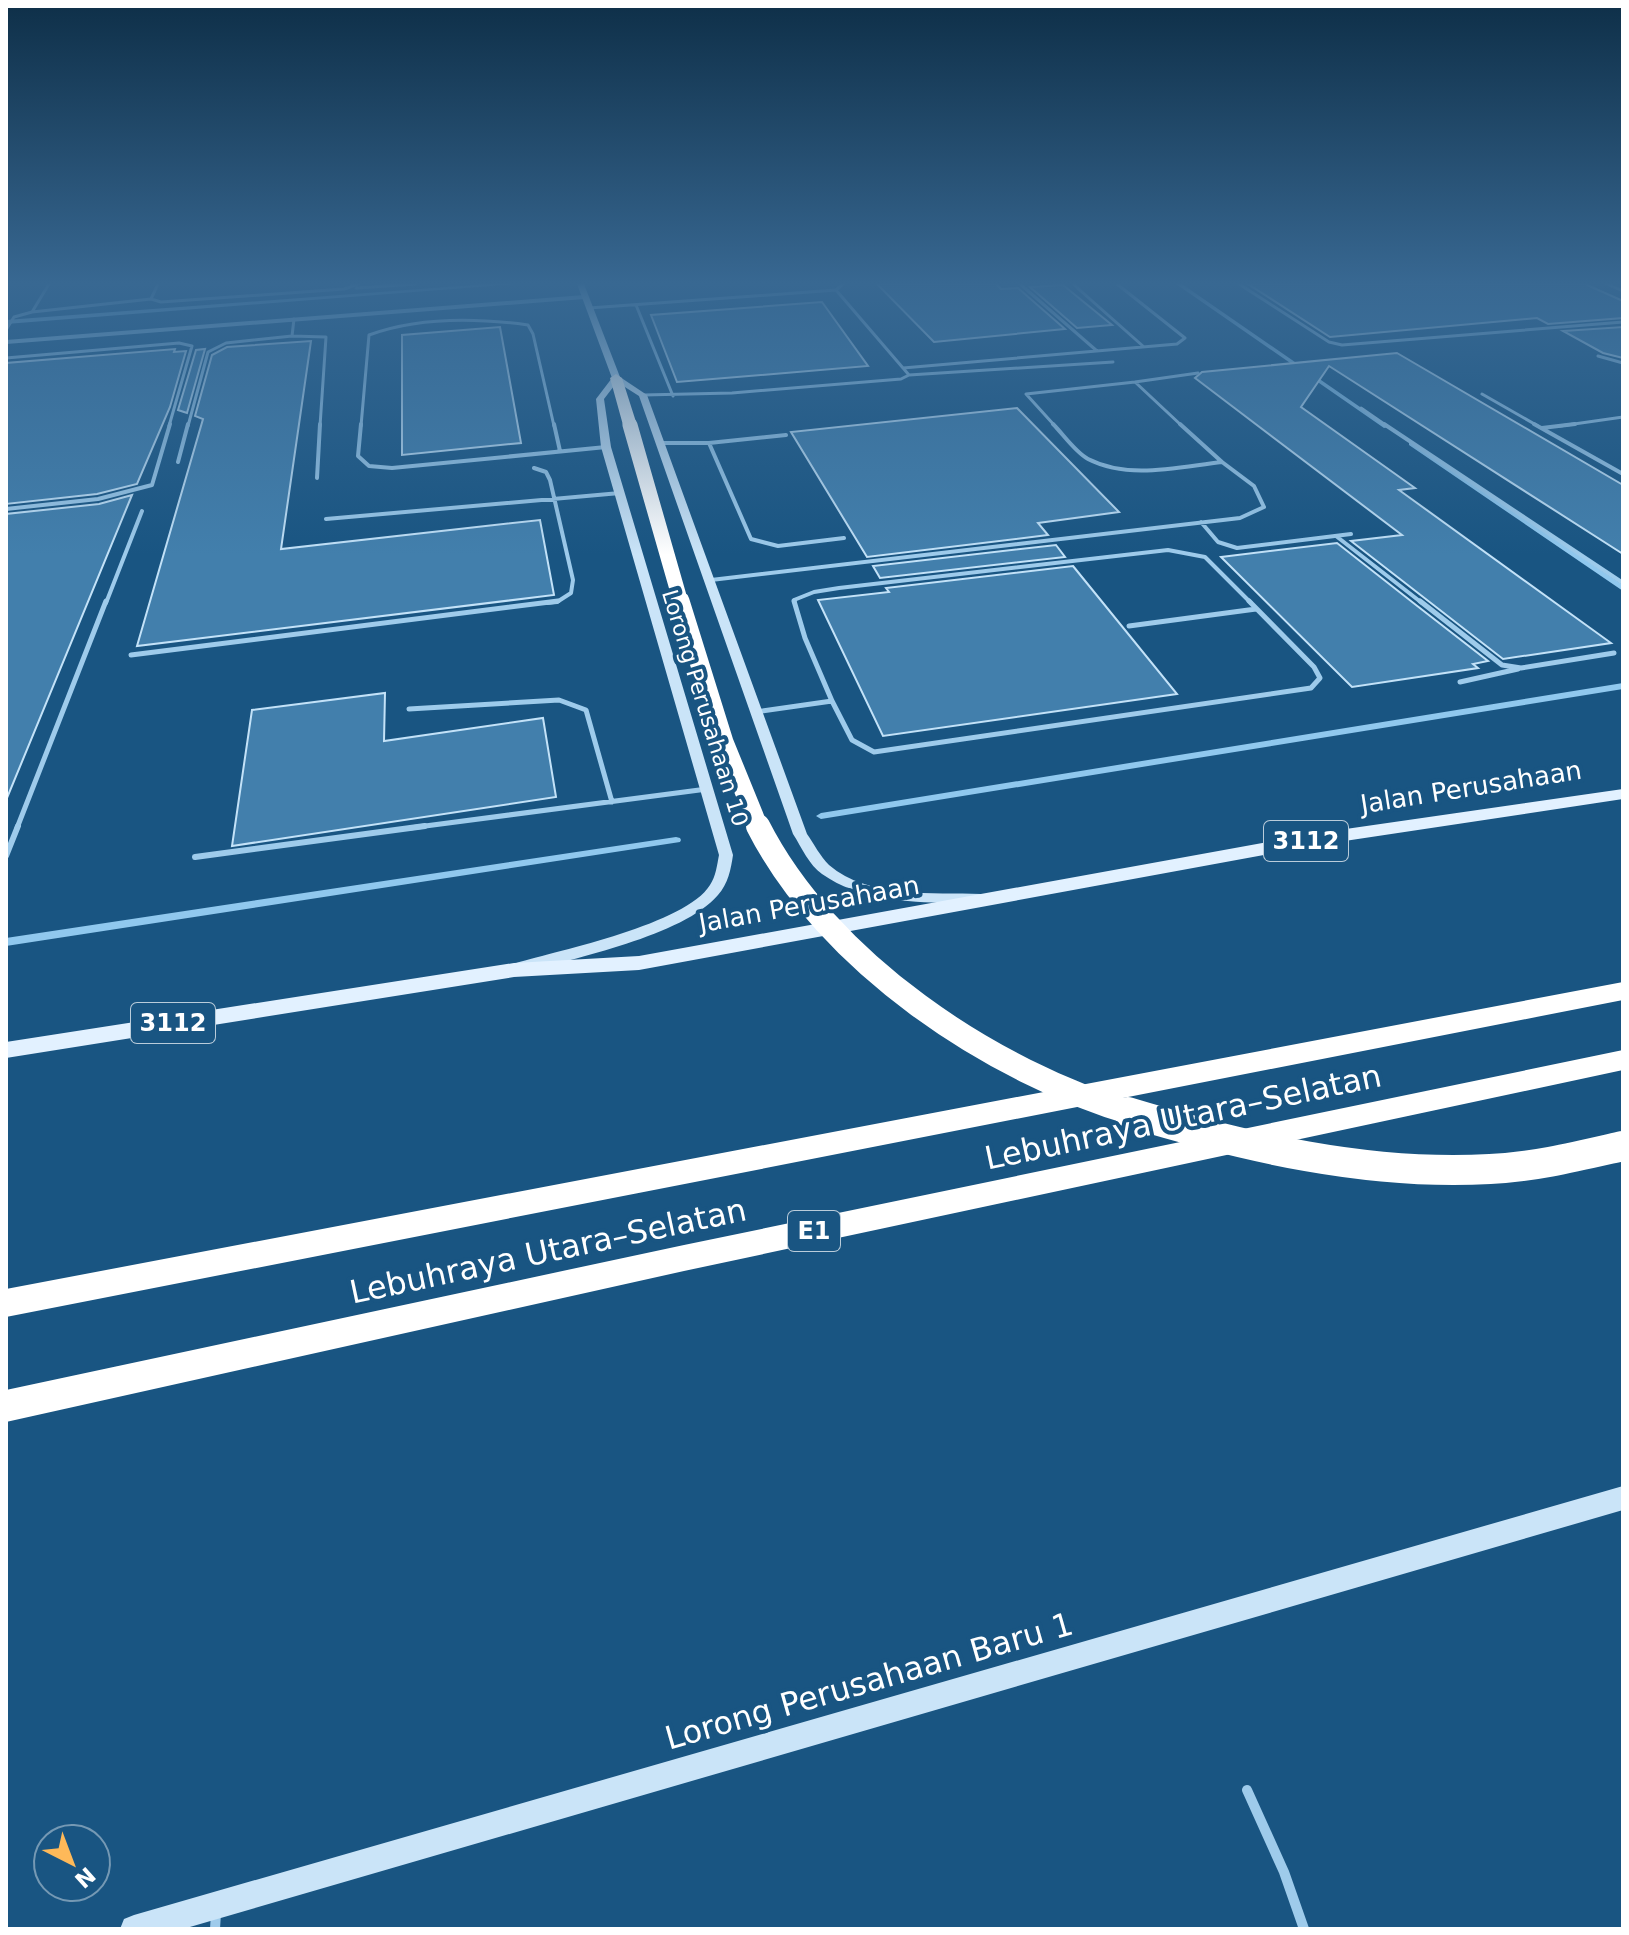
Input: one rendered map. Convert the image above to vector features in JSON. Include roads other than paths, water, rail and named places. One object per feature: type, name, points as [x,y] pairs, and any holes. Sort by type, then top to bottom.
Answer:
[{"type":"highway","points":[[616,378],[719,730],[753,818],[777,859],[827,927],[897,990],[969,1039],[1049,1079],[1148,1118],[1262,1149],[1321,1160],[1461,1170],[1506,1168],[1623,1146]]},
{"type":"highway","name":"Lebuhraya Utara–Selatan","points":[[6,1303],[1623,991]]},
{"type":"highway","name":"Lebuhraya Utara–Selatan","points":[[6,1406],[669,1261],[1623,1060]]},
{"type":"main road","name":"Jalan Perusahaan","points":[[6,1050],[514,970],[639,963],[1318,839],[1622,793]]},
{"type":"street","points":[[615,374],[643,395]]},
{"type":"street","name":"Lorong Perusahaan 10","points":[[514,970],[649,928],[693,907],[711,894],[719,882],[726,855],[606,447],[600,399],[616,378]]},
{"type":"street","name":"Lorong Perusahaan 10","points":[[643,395],[800,834],[824,868],[851,885],[883,893],[995,900]]},
{"type":"street","name":"Lorong Perusahaan Baru 1","points":[[134,1929],[215,1917],[1623,1498]]},
{"type":"lane","points":[[6,509],[96,501],[126,495],[152,485],[184,374]]},
{"type":"lane","points":[[178,462],[202,374]]},
{"type":"lane","points":[[317,478],[324,374]]},
{"type":"lane","points":[[365,374],[358,456],[369,466],[392,468],[606,447]]},
{"type":"lane","points":[[542,374],[560,451]]},
{"type":"lane","points":[[664,374],[673,396]]},
{"type":"lane","points":[[643,395],[673,396],[885,380],[920,374]]},
{"type":"lane","points":[[1189,374],[1026,394],[1085,458],[1105,465],[1138,472],[1222,462]]},
{"type":"lane","points":[[711,580],[1240,518],[1264,507],[1254,486],[1222,462],[1135,382]]},
{"type":"lane","points":[[1482,394],[1623,474]]},
{"type":"lane","points":[[1361,408],[1623,583]]},
{"type":"lane","points":[[1542,428],[1623,417]]},
{"type":"lane","points":[[661,443],[709,443],[786,435]]},
{"type":"lane","points":[[709,443],[751,539],[778,546],[844,538]]},
{"type":"lane","points":[[131,655],[557,602],[571,593],[573,580],[557,500],[546,472],[534,468]]},
{"type":"lane","points":[[326,519],[620,493]]},
{"type":"lane","points":[[6,856],[142,511]]},
{"type":"lane","points":[[1201,522],[1218,542],[1237,548],[1351,534]]},
{"type":"lane","points":[[1336,536],[1502,665],[1521,668]]},
{"type":"lane","points":[[1168,550],[1205,557],[1320,673],[1317,684],[1297,691],[874,752],[862,749],[853,742],[832,701],[811,648],[798,627],[794,600],[814,592],[1168,550]]},
{"type":"lane","points":[[1129,626],[1256,609]]},
{"type":"lane","points":[[1460,682],[1521,668],[1614,653]]},
{"type":"lane","points":[[409,709],[559,700],[586,710],[612,802]]},
{"type":"lane","points":[[755,712],[832,701]]},
{"type":"lane","points":[[195,857],[707,789]]},
{"type":"lane","points":[[1247,1790],[1284,1872],[1304,1929]]},
{"type":"waterway","points":[[1309,374],[1386,427]]},
{"type":"waterway","points":[[1411,444],[1623,589]]},
{"type":"waterway","points":[[821,816],[1623,686]]},
{"type":"waterway","points":[[6,942],[676,840]]}]
